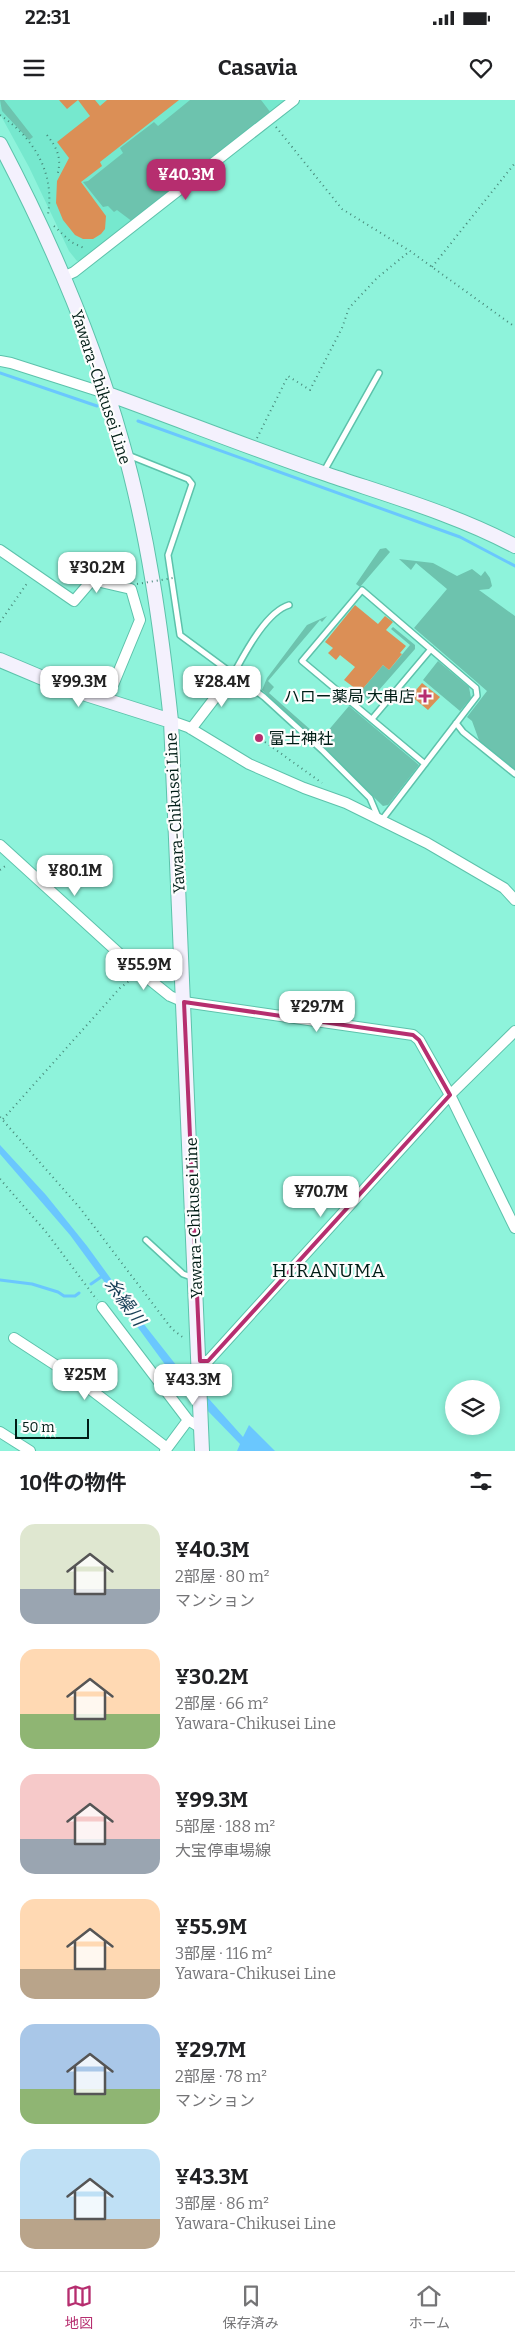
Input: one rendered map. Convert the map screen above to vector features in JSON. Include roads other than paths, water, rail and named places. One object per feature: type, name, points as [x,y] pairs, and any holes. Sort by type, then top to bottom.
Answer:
[{"type":"main road","name":"Yawara-Chikusei Line","points":[[0,144],[31,205],[63,277],[108,394],[142,523],[160,624],[171,721],[200,1361],[202,1451]]},
{"type":"main road","points":[[108,394],[252,449],[434,512],[490,533],[515,546]]},
{"type":"main road","points":[[0,660],[26,672],[106,702],[171,721]]},
{"type":"street","points":[[63,277],[74,272],[294,100]]},
{"type":"street","points":[[0,361],[108,394]]},
{"type":"street","points":[[0,550],[74,601],[92,580],[131,590],[140,620],[106,702]]},
{"type":"street","points":[[191,729],[234,673]]},
{"type":"street","points":[[171,721],[191,729],[242,760],[304,788],[346,803],[427,842],[504,888],[515,900]]},
{"type":"street","points":[[0,845],[138,971],[170,996],[184,1002],[413,1035],[419,1040],[450,1095],[515,1228]]},
{"type":"street","points":[[200,1361],[208,1361],[450,1095],[515,1031]]},
{"type":"street","points":[[102,1307],[188,1420],[201,1428]]},
{"type":"street","points":[[14,1338],[77,1379],[166,1450],[188,1420]]},
{"type":"street","points":[[0,1432],[30,1451]]},
{"type":"lane","points":[[323,473],[379,373]]},
{"type":"lane","points":[[125,454],[188,479],[192,484],[168,555],[180,634],[186,641],[234,673],[308,738],[370,798],[380,821],[425,764],[477,696],[476,688],[362,590],[302,661],[425,764]]},
{"type":"lane","points":[[234,673],[247,648],[273,616],[282,608],[289,606]]},
{"type":"lane","points":[[372,719],[431,649]]},
{"type":"lane","points":[[456,723],[463,732],[515,774]]},
{"type":"lane","points":[[146,1240],[183,1274],[196,1278]]},
{"type":"water","name":"糸繰川","points":[[0,1145],[46,1195],[87,1246],[143,1323],[191,1384],[209,1399],[243,1437],[249,1425],[275,1451],[237,1451],[240,1444],[172,1374],[70,1235],[0,1154]]},
{"type":"waterway","points":[[0,373],[97,406]]},
{"type":"waterway","points":[[138,421],[460,537],[515,566]]},
{"type":"waterway","name":"糸繰川","points":[[91,1284],[104,1275]]},
{"type":"waterway","points":[[0,1280],[32,1284],[58,1292],[64,1296],[75,1296],[79,1293]]},
{"type":"place","name":"ハロー薬局 大串店","points":[[425,696]]},
{"type":"place","name":"富士神社","points":[[259,738]]},
{"type":"district","name":"HIRANUMA","points":[[329,1270]]}]
